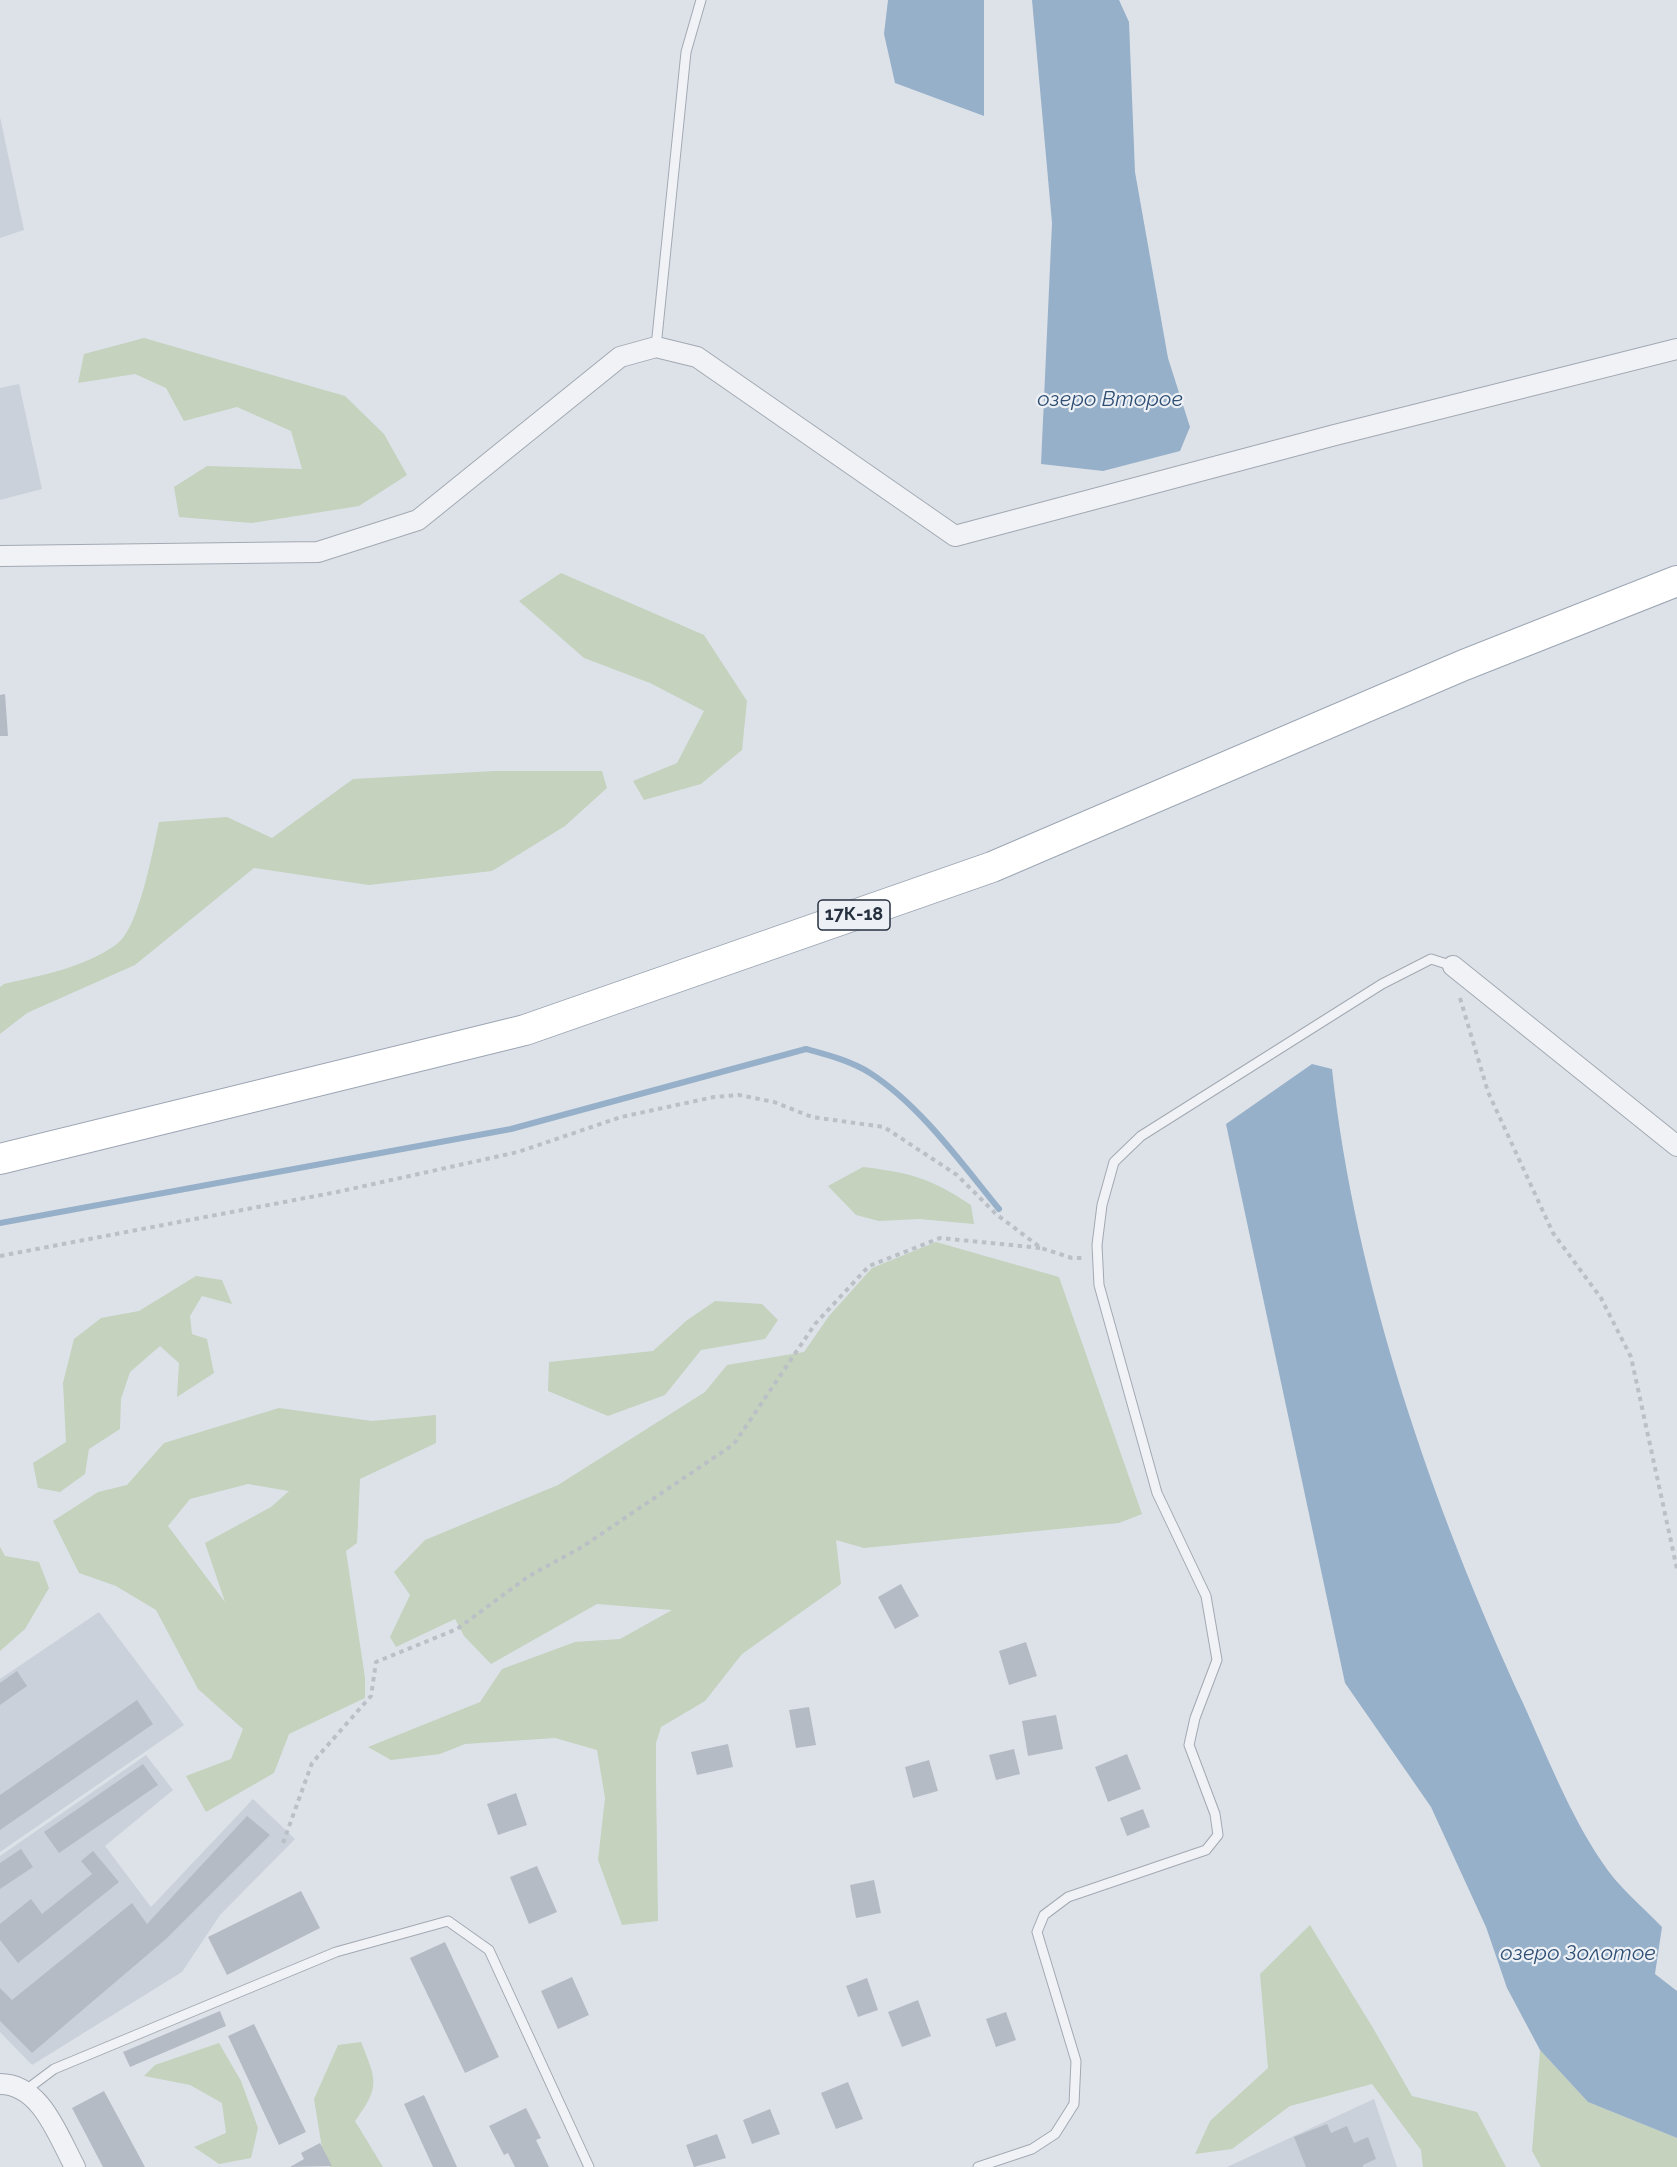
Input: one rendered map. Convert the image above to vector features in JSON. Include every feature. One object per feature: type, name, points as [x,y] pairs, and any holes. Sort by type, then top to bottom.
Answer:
[{"type":"main road","name":"17К-18","points":[[0,1159],[525,1030],[992,867],[1464,665],[1677,581]]},
{"type":"street","points":[[0,556],[318,552],[418,520],[620,357],[656,347],[697,357],[955,536],[1335,435],[1677,349]]},
{"type":"street","points":[[1453,966],[1677,1146]]},
{"type":"street","points":[[0,2084],[26,2090],[42,2108],[75,2167]]},
{"type":"lane","points":[[656,347],[686,52],[701,0]]},
{"type":"lane","points":[[978,2167],[1032,2150],[1055,2134],[1074,2104],[1076,2061],[1037,1932],[1044,1915],[1068,1897],[1206,1850],[1218,1835],[1215,1814],[1189,1745],[1195,1718],[1216,1660],[1206,1596],[1156,1493],[1099,1285],[1097,1257],[1102,1205],[1114,1162],[1141,1136],[1382,984],[1431,959],[1453,966]]},
{"type":"lane","points":[[26,2090],[54,2069],[336,1952],[448,1921],[489,1950],[588,2167]]},
{"type":"path","points":[[1453,966],[1465,1020],[1493,1103],[1553,1233],[1602,1298],[1631,1357],[1677,1569]]},
{"type":"path","points":[[0,1256],[337,1192],[518,1152],[621,1117],[714,1096],[739,1095],[774,1102],[812,1116],[884,1128],[957,1175],[996,1214],[1041,1248]]},
{"type":"path","points":[[283,1843],[312,1763],[371,1696],[376,1662],[458,1629],[529,1576],[582,1547],[734,1444],[815,1324],[869,1266],[940,1238],[1041,1248],[1072,1258],[1097,1257]]},
{"type":"shaded area","points":[[0,117],[24,230],[0,238]]},
{"type":"shaded area","points":[[19,384],[42,489],[0,500],[0,388]]},
{"type":"shaded area","points":[[99,1612],[184,1725],[0,1852],[0,1679]]},
{"type":"shaded area","points":[[146,1755],[173,1790],[105,1846],[151,1907],[253,1799],[295,1839],[220,1915],[182,1972],[32,2065],[0,2032],[0,1856]]},
{"type":"shaded area","points":[[1374,2099],[1397,2167],[1227,2167]]},
{"type":"green space","points":[[144,338],[345,396],[384,434],[407,475],[359,506],[252,523],[179,517],[174,487],[207,466],[302,469],[291,431],[237,407],[184,421],[166,388],[135,374],[78,383],[84,354]]},
{"type":"green space","points":[[561,573],[704,635],[747,701],[742,750],[701,784],[644,800],[633,781],[677,763],[704,711],[650,683],[584,658],[519,601]]},
{"type":"green space","points":[[494,771],[602,771],[607,788],[565,826],[492,871],[369,885],[254,868],[135,965],[27,1013],[0,1034],[0,987],[77,965],[117,944],[125,935],[144,888],[159,822],[227,817],[272,838],[353,779]]},
{"type":"green space","points":[[863,1167],[920,1178],[944,1189],[971,1205],[974,1224],[919,1219],[879,1221],[856,1215],[828,1186]]},
{"type":"green space","points":[[936,1242],[1059,1277],[1142,1514],[1119,1523],[864,1548],[836,1540],[841,1584],[742,1654],[705,1701],[661,1727],[656,1743],[658,1921],[622,1925],[598,1860],[605,1798],[597,1750],[555,1738],[465,1744],[440,1754],[391,1760],[368,1747],[480,1702],[502,1669],[575,1642],[620,1639],[672,1610],[597,1604],[491,1664],[464,1636],[455,1619],[396,1647],[390,1637],[410,1595],[394,1572],[425,1540],[558,1485],[705,1392],[727,1365],[804,1352],[829,1316],[872,1268]]},
{"type":"green space","points":[[196,1276],[222,1280],[232,1304],[202,1296],[190,1316],[192,1334],[207,1339],[214,1373],[177,1397],[179,1363],[160,1346],[130,1372],[121,1399],[120,1429],[89,1449],[85,1474],[60,1492],[38,1488],[33,1463],[66,1442],[63,1383],[74,1339],[101,1318],[139,1311]]},
{"type":"green space","points":[[715,1301],[762,1304],[778,1320],[765,1339],[701,1350],[665,1395],[608,1416],[548,1391],[549,1362],[653,1351],[686,1321]]},
{"type":"green space","points":[[279,1408],[372,1421],[436,1415],[436,1443],[360,1479],[357,1543],[346,1551],[365,1678],[365,1698],[289,1734],[274,1773],[206,1812],[186,1776],[231,1759],[243,1729],[198,1689],[156,1610],[116,1586],[79,1573],[53,1521],[98,1492],[127,1485],[164,1443]],"holes":[[[248,1484],[289,1491],[271,1507],[205,1543],[225,1602],[168,1526],[190,1499]]]},
{"type":"green space","points":[[0,1547],[5,1556],[39,1562],[49,1588],[25,1629],[0,1651]]},
{"type":"green space","points":[[1310,1925],[1412,2096],[1477,2112],[1506,2167],[1423,2167],[1421,2150],[1372,2084],[1290,2106],[1232,2149],[1195,2154],[1210,2121],[1268,2068],[1260,1974]]},
{"type":"green space","points":[[361,2042],[373,2074],[373,2083],[369,2099],[355,2121],[383,2167],[330,2167],[322,2148],[314,2099],[338,2045]]},
{"type":"green space","points":[[219,2043],[241,2081],[258,2128],[251,2158],[219,2164],[194,2147],[226,2133],[222,2103],[190,2085],[144,2076],[155,2065]]},
{"type":"green space","points":[[1540,2050],[1588,2102],[1677,2138],[1677,2167],[1541,2167],[1532,2151]]},
{"type":"water","points":[[888,0],[984,0],[984,116],[895,83],[884,34]]},
{"type":"water","name":"озеро Второе","points":[[1032,0],[1119,0],[1129,22],[1135,172],[1168,358],[1190,427],[1180,451],[1103,471],[1041,464],[1052,223]]},
{"type":"water","name":"озеро Золотое","points":[[1312,1064],[1332,1069],[1343,1150],[1359,1231],[1379,1312],[1402,1393],[1458,1552],[1550,1764],[1579,1824],[1608,1871],[1662,1927],[1655,1974],[1677,1991],[1677,2138],[1588,2102],[1540,2050],[1507,1988],[1486,1927],[1431,1807],[1345,1683],[1226,1124]]},
{"type":"building","points":[[5,694],[8,736],[0,736],[0,695]]},
{"type":"building","points":[[901,1584],[919,1616],[895,1629],[878,1597]]},
{"type":"building","points":[[1026,1642],[1037,1676],[1009,1685],[999,1651]]},
{"type":"building","points":[[17,1671],[27,1686],[0,1705],[0,1683]]},
{"type":"building","points":[[137,1700],[153,1724],[0,1830],[0,1795]]},
{"type":"building","points":[[809,1707],[816,1745],[796,1748],[789,1710]]},
{"type":"building","points":[[1056,1715],[1063,1749],[1028,1756],[1022,1721]]},
{"type":"building","points":[[728,1744],[733,1767],[697,1775],[691,1752]]},
{"type":"building","points":[[1014,1749],[1020,1774],[996,1780],[989,1755]]},
{"type":"building","points":[[1127,1754],[1141,1789],[1108,1802],[1095,1767]]},
{"type":"building","points":[[929,1760],[938,1791],[913,1798],[905,1767]]},
{"type":"building","points":[[143,1764],[158,1785],[59,1853],[44,1832]]},
{"type":"building","points":[[516,1793],[527,1825],[498,1835],[487,1804]]},
{"type":"building","points":[[1143,1809],[1150,1827],[1127,1836],[1120,1818]]},
{"type":"building","points":[[247,1816],[270,1835],[166,1939],[32,2053],[0,2021],[0,1988],[12,2000],[132,1903],[147,1924]]},
{"type":"building","points":[[21,1849],[33,1867],[0,1889],[0,1863]]},
{"type":"building","points":[[93,1851],[119,1882],[18,1963],[0,1940],[0,1924],[31,1899],[42,1914],[92,1874],[81,1861]]},
{"type":"building","points":[[537,1866],[557,1912],[529,1924],[510,1877]]},
{"type":"building","points":[[874,1880],[881,1913],[856,1918],[850,1885]]},
{"type":"building","points":[[301,1891],[320,1928],[227,1975],[208,1937]]},
{"type":"building","points":[[445,1942],[499,2057],[465,2073],[410,1958]]},
{"type":"building","points":[[572,1977],[589,2015],[558,2029],[541,1991]]},
{"type":"building","points":[[867,1978],[878,2010],[858,2017],[846,1986]]},
{"type":"building","points":[[918,2000],[931,2036],[902,2047],[888,2012]]},
{"type":"building","points":[[220,2011],[226,2026],[130,2067],[123,2052]]},
{"type":"building","points":[[1006,2012],[1016,2040],[996,2047],[986,2019]]},
{"type":"building","points":[[254,2024],[306,2132],[279,2145],[228,2036]]},
{"type":"building","points":[[848,2082],[863,2119],[836,2129],[821,2093]]},
{"type":"building","points":[[104,2091],[145,2167],[103,2167],[72,2108]]},
{"type":"building","points":[[424,2095],[457,2167],[433,2167],[404,2104]]},
{"type":"building","points":[[526,2108],[541,2138],[536,2140],[549,2167],[515,2167],[508,2153],[504,2155],[489,2126]]},
{"type":"building","points":[[770,2109],[780,2134],[752,2144],[743,2120]]},
{"type":"building","points":[[1327,2124],[1331,2133],[1347,2126],[1354,2143],[1368,2137],[1376,2159],[1363,2167],[1306,2167],[1294,2137]]},
{"type":"building","points":[[717,2134],[726,2158],[694,2167],[686,2145]]},
{"type":"building","points":[[320,2143],[332,2166],[290,2167],[304,2159],[301,2153]]},
{"type":"waterway","points":[[0,1223],[511,1129],[806,1049],[855,1065],[888,1086],[923,1118],[999,1209]]}]
